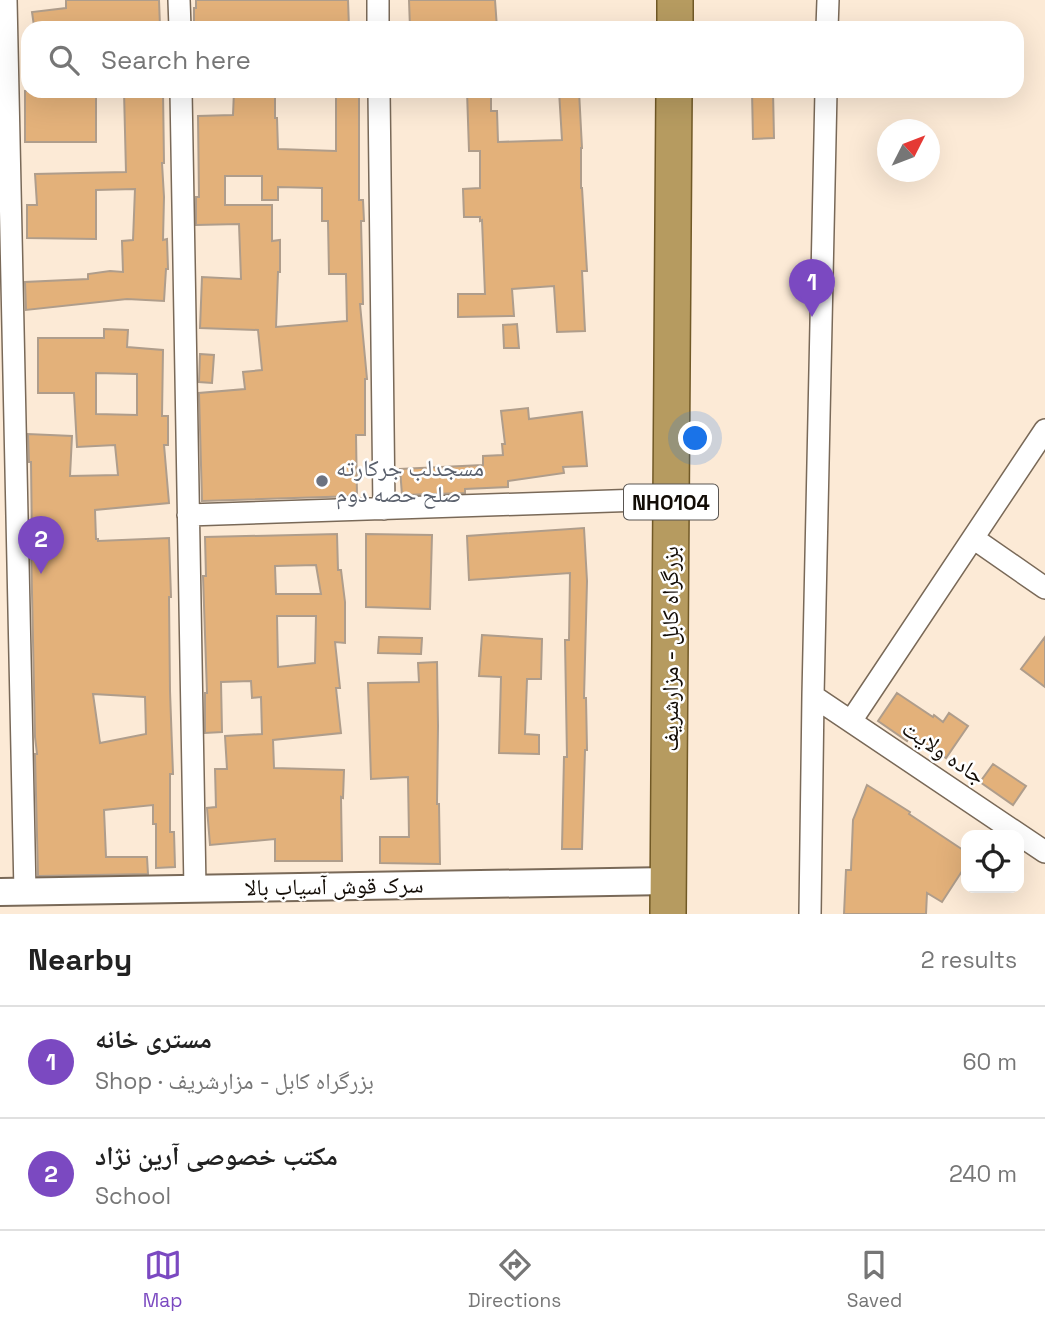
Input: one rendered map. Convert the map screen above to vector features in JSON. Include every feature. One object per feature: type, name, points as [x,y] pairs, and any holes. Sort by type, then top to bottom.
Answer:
[{"type":"highway","points":[[675,0],[675,21]]},
{"type":"highway","name":"بزرگراه کابل - مزارشریف","points":[[668,897],[674,98]]},
{"type":"street","points":[[6,0],[13,892]]},
{"type":"street","points":[[179,0],[180,21]]},
{"type":"street","points":[[378,0],[379,21]]},
{"type":"street","points":[[827,21],[828,0]]},
{"type":"street","points":[[181,98],[195,889]]},
{"type":"street","points":[[379,98],[384,509]]},
{"type":"street","points":[[810,914],[826,98]]},
{"type":"street","points":[[851,721],[1045,430]]},
{"type":"street","points":[[188,515],[671,499]]},
{"type":"street","points":[[973,538],[1045,588]]},
{"type":"street","name":"جاده ولایت","points":[[813,696],[1045,852]]},
{"type":"street","name":"سرک قوش آسیاب بالا","points":[[13,892],[195,889],[668,897]]},
{"type":"building","points":[[66,0],[159,0],[160,21],[33,21],[32,12],[66,8]]},
{"type":"building","points":[[196,0],[348,0],[349,21],[194,21]]},
{"type":"building","points":[[409,0],[495,0],[496,21],[410,21]]},
{"type":"building","points":[[25,98],[96,98],[96,142],[25,142]]},
{"type":"building","points":[[124,98],[163,98],[163,240],[167,239],[168,269],[164,301],[127,299],[26,310],[25,282],[88,279],[88,274],[123,272],[122,241],[133,240],[135,189],[96,190],[96,239],[27,238],[27,205],[37,205],[35,174],[126,172]]},
{"type":"building","points":[[234,98],[275,98],[278,149],[336,151],[336,98],[359,98],[359,200],[363,200],[364,221],[361,221],[363,304],[360,304],[367,379],[365,435],[356,435],[357,496],[202,501],[199,393],[245,389],[243,372],[262,370],[258,330],[200,328],[202,277],[241,279],[239,224],[196,225],[196,197],[199,197],[198,116],[233,115]],"holes":[[[225,176],[262,176],[262,200],[278,200],[278,187],[322,188],[322,221],[328,221],[329,274],[346,274],[347,321],[276,327],[280,240],[272,241],[272,205],[225,205]]]},
{"type":"building","points":[[467,98],[491,98],[491,111],[497,111],[498,142],[562,140],[559,98],[579,98],[581,188],[587,271],[582,271],[585,331],[557,332],[554,286],[512,289],[514,316],[458,317],[458,294],[485,294],[482,220],[480,221],[480,217],[464,217],[463,189],[480,188],[480,151],[469,151]]},
{"type":"building","points":[[752,98],[773,98],[774,138],[753,139]]},
{"type":"building","points":[[517,324],[519,348],[504,348],[503,325]]},
{"type":"building","points":[[104,329],[128,330],[127,347],[163,350],[162,416],[168,416],[168,445],[164,445],[169,503],[95,510],[98,541],[169,538],[173,774],[170,774],[170,832],[174,832],[175,867],[156,868],[153,805],[104,810],[106,857],[147,857],[148,874],[38,876],[31,462],[28,434],[72,436],[70,476],[118,475],[115,445],[77,447],[74,393],[38,393],[38,338],[104,338]],"holes":[[[96,373],[137,374],[137,415],[96,414]],[[93,694],[145,697],[146,734],[100,743]]]},
{"type":"building","points":[[200,354],[214,355],[212,383],[199,382]]},
{"type":"building","points":[[528,408],[529,419],[582,412],[587,466],[563,467],[564,473],[508,481],[508,487],[465,489],[465,493],[402,495],[400,469],[483,465],[483,456],[503,455],[502,444],[505,444],[501,411]]},
{"type":"building","points":[[584,528],[587,581],[584,698],[587,750],[582,849],[562,849],[564,757],[567,757],[565,640],[569,640],[570,573],[469,580],[467,536]]},
{"type":"building","points":[[337,534],[338,570],[341,570],[345,602],[345,643],[335,642],[341,733],[273,740],[274,768],[344,770],[343,798],[341,797],[342,861],[275,861],[275,839],[210,845],[207,808],[216,807],[215,769],[227,769],[225,736],[262,734],[261,697],[252,698],[251,681],[221,682],[222,732],[205,733],[205,537]],"holes":[[[316,565],[321,594],[276,594],[275,566]],[[277,616],[316,616],[315,663],[278,667]]]},
{"type":"building","points":[[366,534],[432,535],[430,609],[366,607]]},
{"type":"building","points":[[482,635],[542,639],[541,679],[527,679],[525,734],[539,735],[539,754],[499,753],[501,677],[479,676]]},
{"type":"building","points":[[379,637],[422,638],[421,654],[378,653]]},
{"type":"building","points":[[1045,637],[1045,687],[1021,669]]},
{"type":"building","points":[[437,662],[437,804],[440,864],[380,863],[380,837],[409,837],[408,777],[371,779],[368,683],[419,682],[418,663]]},
{"type":"building","points":[[897,693],[943,722],[949,713],[968,726],[946,758],[911,734],[907,741],[878,721]]},
{"type":"building","points":[[993,764],[1026,786],[1013,805],[980,782]]},
{"type":"building","points":[[867,785],[961,849],[961,873],[942,902],[927,893],[926,914],[844,914],[846,870],[851,870],[853,820]]},
{"type":"place","name":"مستری خانه","points":[[812,317]]},
{"type":"place","name":"مسجدلب جرکارته صلح حصه دوم","points":[[322,481]]},
{"type":"place","name":"مکتب خصوصی آرین نژاد","points":[[41,574]]}]
